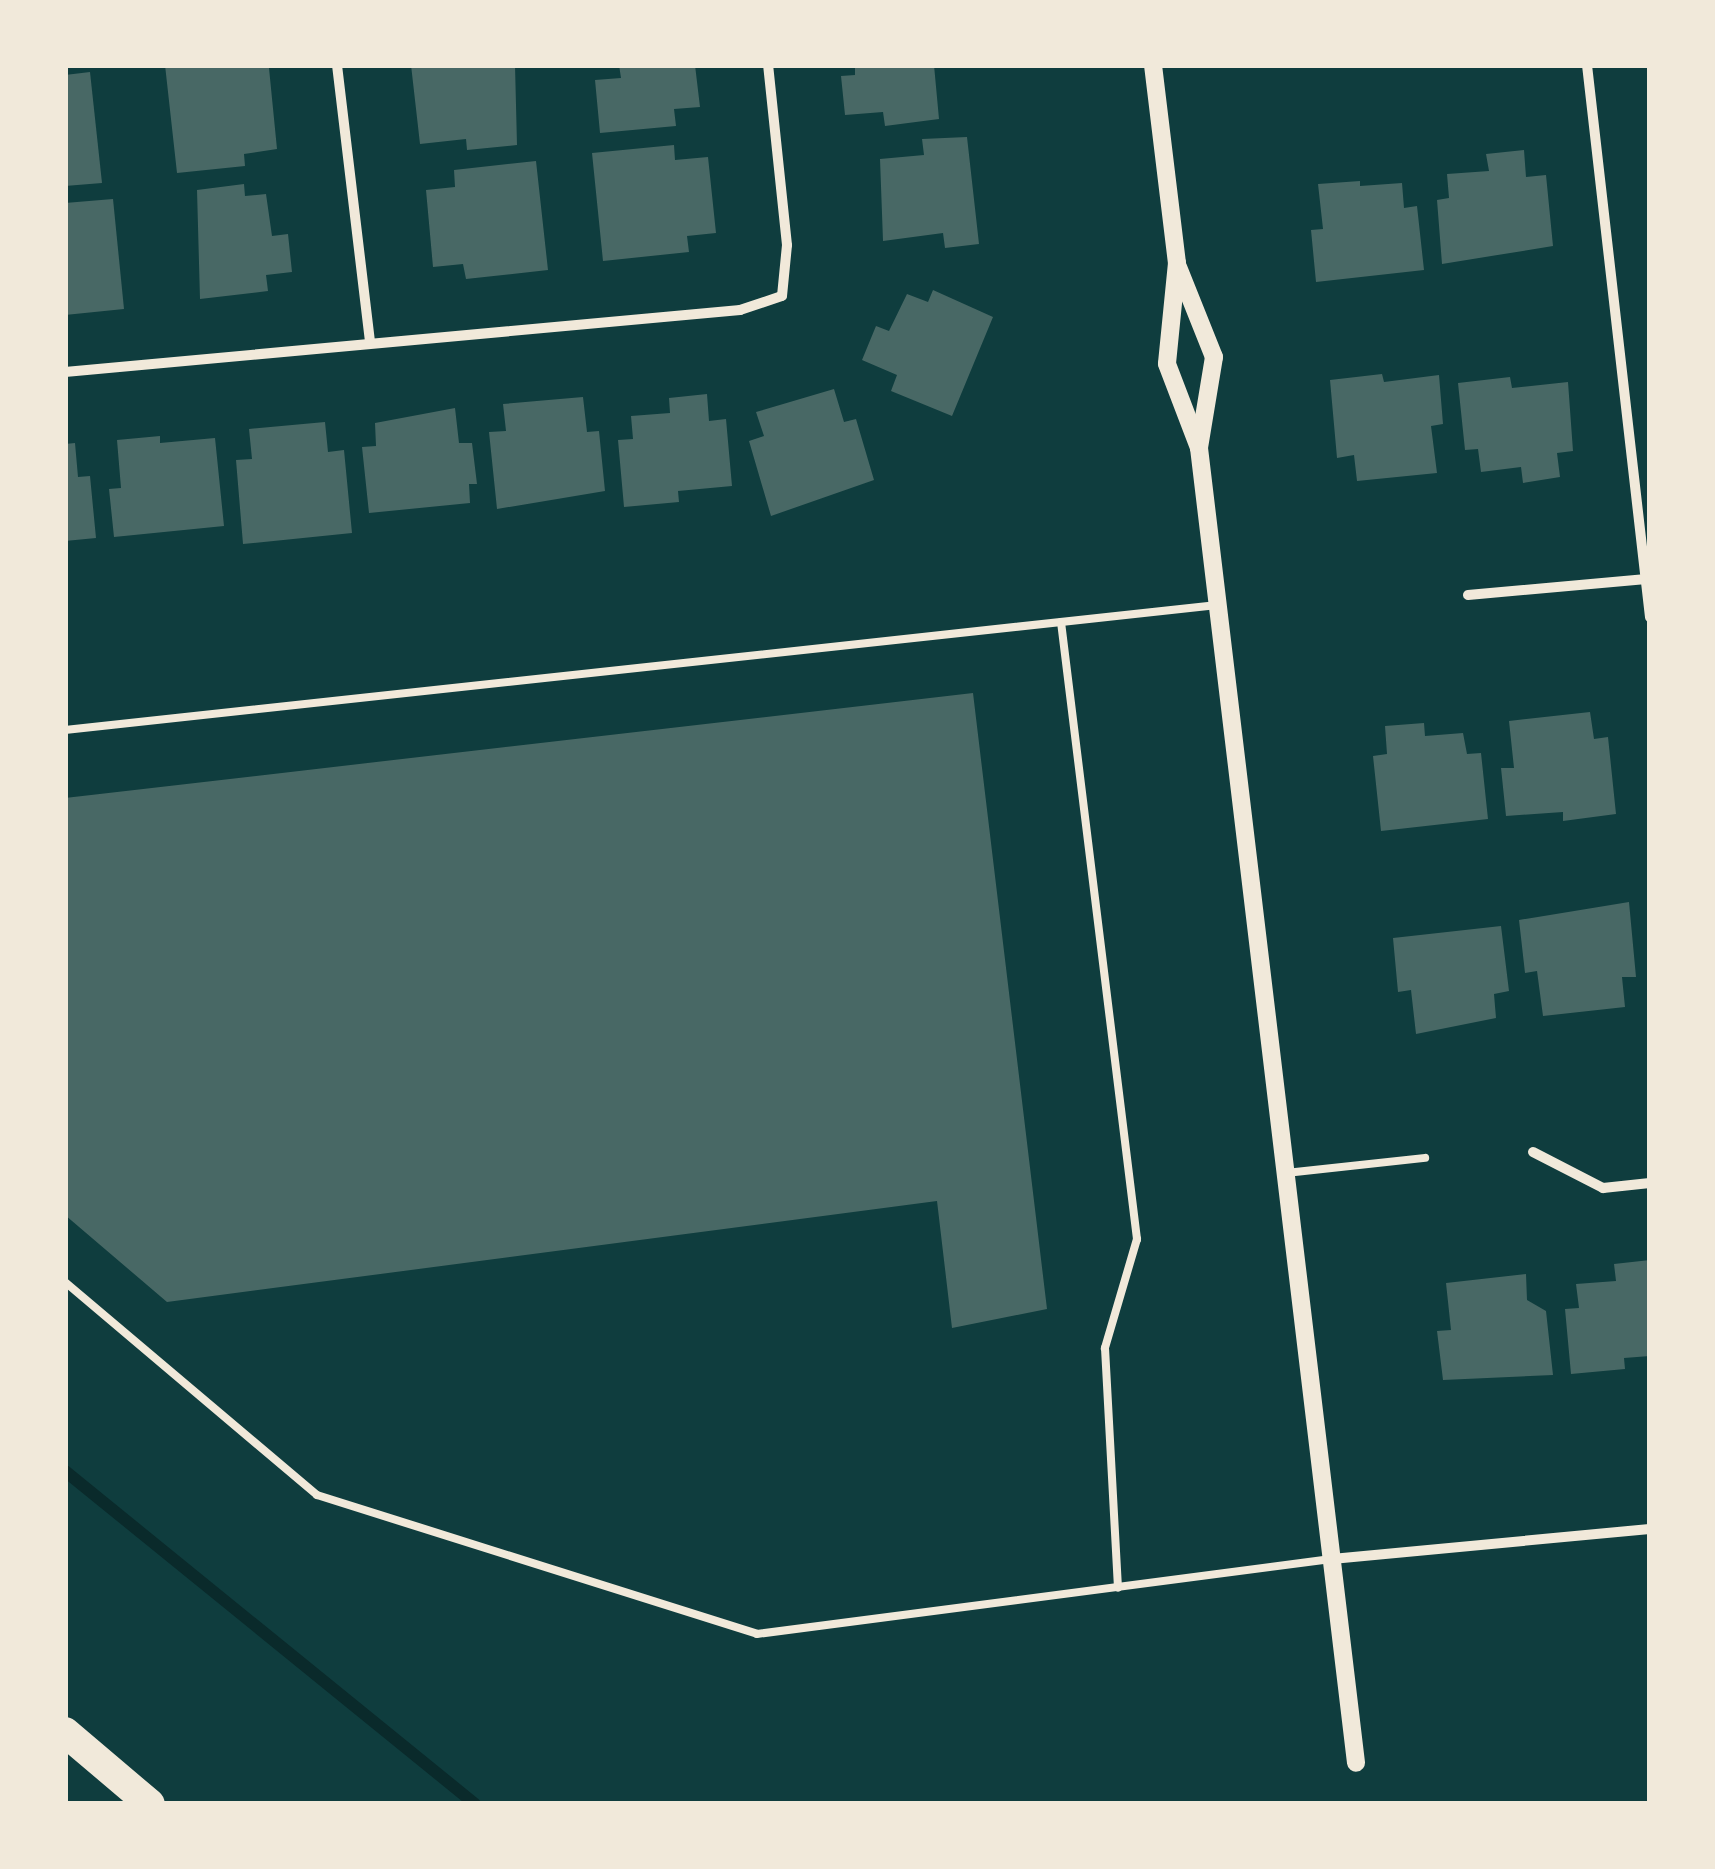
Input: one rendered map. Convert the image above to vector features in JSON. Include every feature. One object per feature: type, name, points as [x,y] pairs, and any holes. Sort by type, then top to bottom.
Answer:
[{"type":"highway","points":[[65,1732],[150,1804]]},
{"type":"street","points":[[338,65],[370,343]]},
{"type":"street","points":[[65,372],[740,310],[782,296],[787,245],[768,65]]},
{"type":"street","points":[[1153,65],[1176,263],[1166,364],[1199,448],[1356,1764]]},
{"type":"street","points":[[1587,65],[1650,617]]},
{"type":"street","points":[[1176,263],[1214,357],[1199,448]]},
{"type":"street","points":[[1468,596],[1646,579]]},
{"type":"street","points":[[1533,1152],[1603,1188],[1650,1183]]},
{"type":"street","points":[[1332,1559],[1650,1529]]},
{"type":"lane","points":[[65,730],[1218,605]]},
{"type":"lane","points":[[1062,622],[1137,1239],[1105,1348],[1118,1588]]},
{"type":"lane","points":[[1286,1174],[1425,1158]]},
{"type":"lane","points":[[65,1282],[317,1495],[757,1634],[1332,1559]]},
{"type":"building","points":[[165,65],[269,68],[277,149],[244,154],[245,166],[177,173]]},
{"type":"building","points":[[411,65],[515,65],[517,145],[467,150],[466,139],[420,144]]},
{"type":"building","points":[[619,65],[695,65],[700,107],[674,109],[676,126],[600,133],[595,80],[621,78]]},
{"type":"building","points":[[855,65],[934,65],[939,119],[885,126],[883,112],[845,115],[841,76],[855,75]]},
{"type":"building","points":[[90,72],[102,183],[65,186],[65,75]]},
{"type":"building","points":[[967,137],[979,244],[945,248],[943,233],[883,241],[880,159],[924,155],[922,139]]},
{"type":"building","points":[[674,145],[675,160],[708,157],[716,233],[687,236],[689,252],[603,261],[592,153]]},
{"type":"building","points":[[1524,150],[1526,177],[1546,175],[1553,246],[1442,264],[1437,200],[1449,198],[1447,174],[1489,171],[1486,154]]},
{"type":"building","points":[[536,161],[548,270],[466,279],[463,264],[433,267],[426,190],[455,187],[454,170]]},
{"type":"building","points":[[1360,181],[1360,186],[1402,183],[1404,208],[1417,206],[1424,270],[1316,282],[1311,230],[1323,229],[1318,184]]},
{"type":"building","points":[[244,184],[245,196],[266,194],[272,236],[288,234],[292,272],[266,275],[268,291],[200,299],[197,190]]},
{"type":"building","points":[[113,199],[124,309],[65,315],[65,203]]},
{"type":"building","points":[[933,290],[993,317],[952,416],[891,391],[897,375],[862,360],[876,326],[889,331],[907,294],[928,302]]},
{"type":"building","points":[[1382,374],[1384,382],[1439,375],[1443,424],[1431,426],[1437,473],[1357,481],[1354,455],[1337,458],[1330,380]]},
{"type":"building","points":[[1510,377],[1512,388],[1568,382],[1573,451],[1557,453],[1560,477],[1523,483],[1521,467],[1481,472],[1478,449],[1465,450],[1458,383]]},
{"type":"building","points":[[834,389],[844,422],[856,419],[874,480],[771,516],[749,441],[764,436],[756,412]]},
{"type":"building","points":[[707,394],[709,421],[726,419],[732,486],[678,491],[679,502],[624,507],[618,440],[633,439],[631,416],[670,413],[669,398]]},
{"type":"building","points":[[583,397],[587,432],[599,431],[605,491],[497,509],[489,432],[506,431],[503,404]]},
{"type":"building","points":[[455,408],[459,443],[472,443],[477,484],[469,484],[470,503],[369,513],[362,447],[376,446],[375,423]]},
{"type":"building","points":[[325,422],[328,452],[344,450],[352,533],[243,544],[236,460],[252,459],[249,429]]},
{"type":"building","points":[[160,436],[160,443],[215,438],[224,526],[114,537],[109,489],[121,488],[117,440]]},
{"type":"building","points":[[75,443],[78,477],[90,476],[96,538],[65,541],[65,444]]},
{"type":"building","points":[[973,693],[1047,1309],[952,1328],[937,1201],[167,1302],[65,1215],[65,798]]},
{"type":"building","points":[[1590,712],[1594,739],[1608,737],[1616,814],[1563,821],[1563,812],[1506,816],[1501,768],[1514,768],[1509,721]]},
{"type":"building","points":[[1424,723],[1425,736],[1463,733],[1467,754],[1481,753],[1488,819],[1381,831],[1373,756],[1387,754],[1385,726]]},
{"type":"building","points":[[1629,902],[1636,977],[1622,977],[1625,1007],[1543,1016],[1537,971],[1525,973],[1519,920]]},
{"type":"building","points":[[1501,926],[1509,991],[1494,994],[1496,1018],[1416,1034],[1411,990],[1398,992],[1393,938]]},
{"type":"building","points":[[1650,1260],[1650,1356],[1624,1358],[1625,1369],[1571,1374],[1565,1309],[1579,1308],[1576,1284],[1616,1281],[1614,1264]]},
{"type":"building","points":[[1526,1274],[1527,1300],[1546,1311],[1553,1375],[1443,1380],[1437,1331],[1451,1330],[1446,1283]]},
{"type":"waterway","points":[[65,1471],[475,1804]]}]
